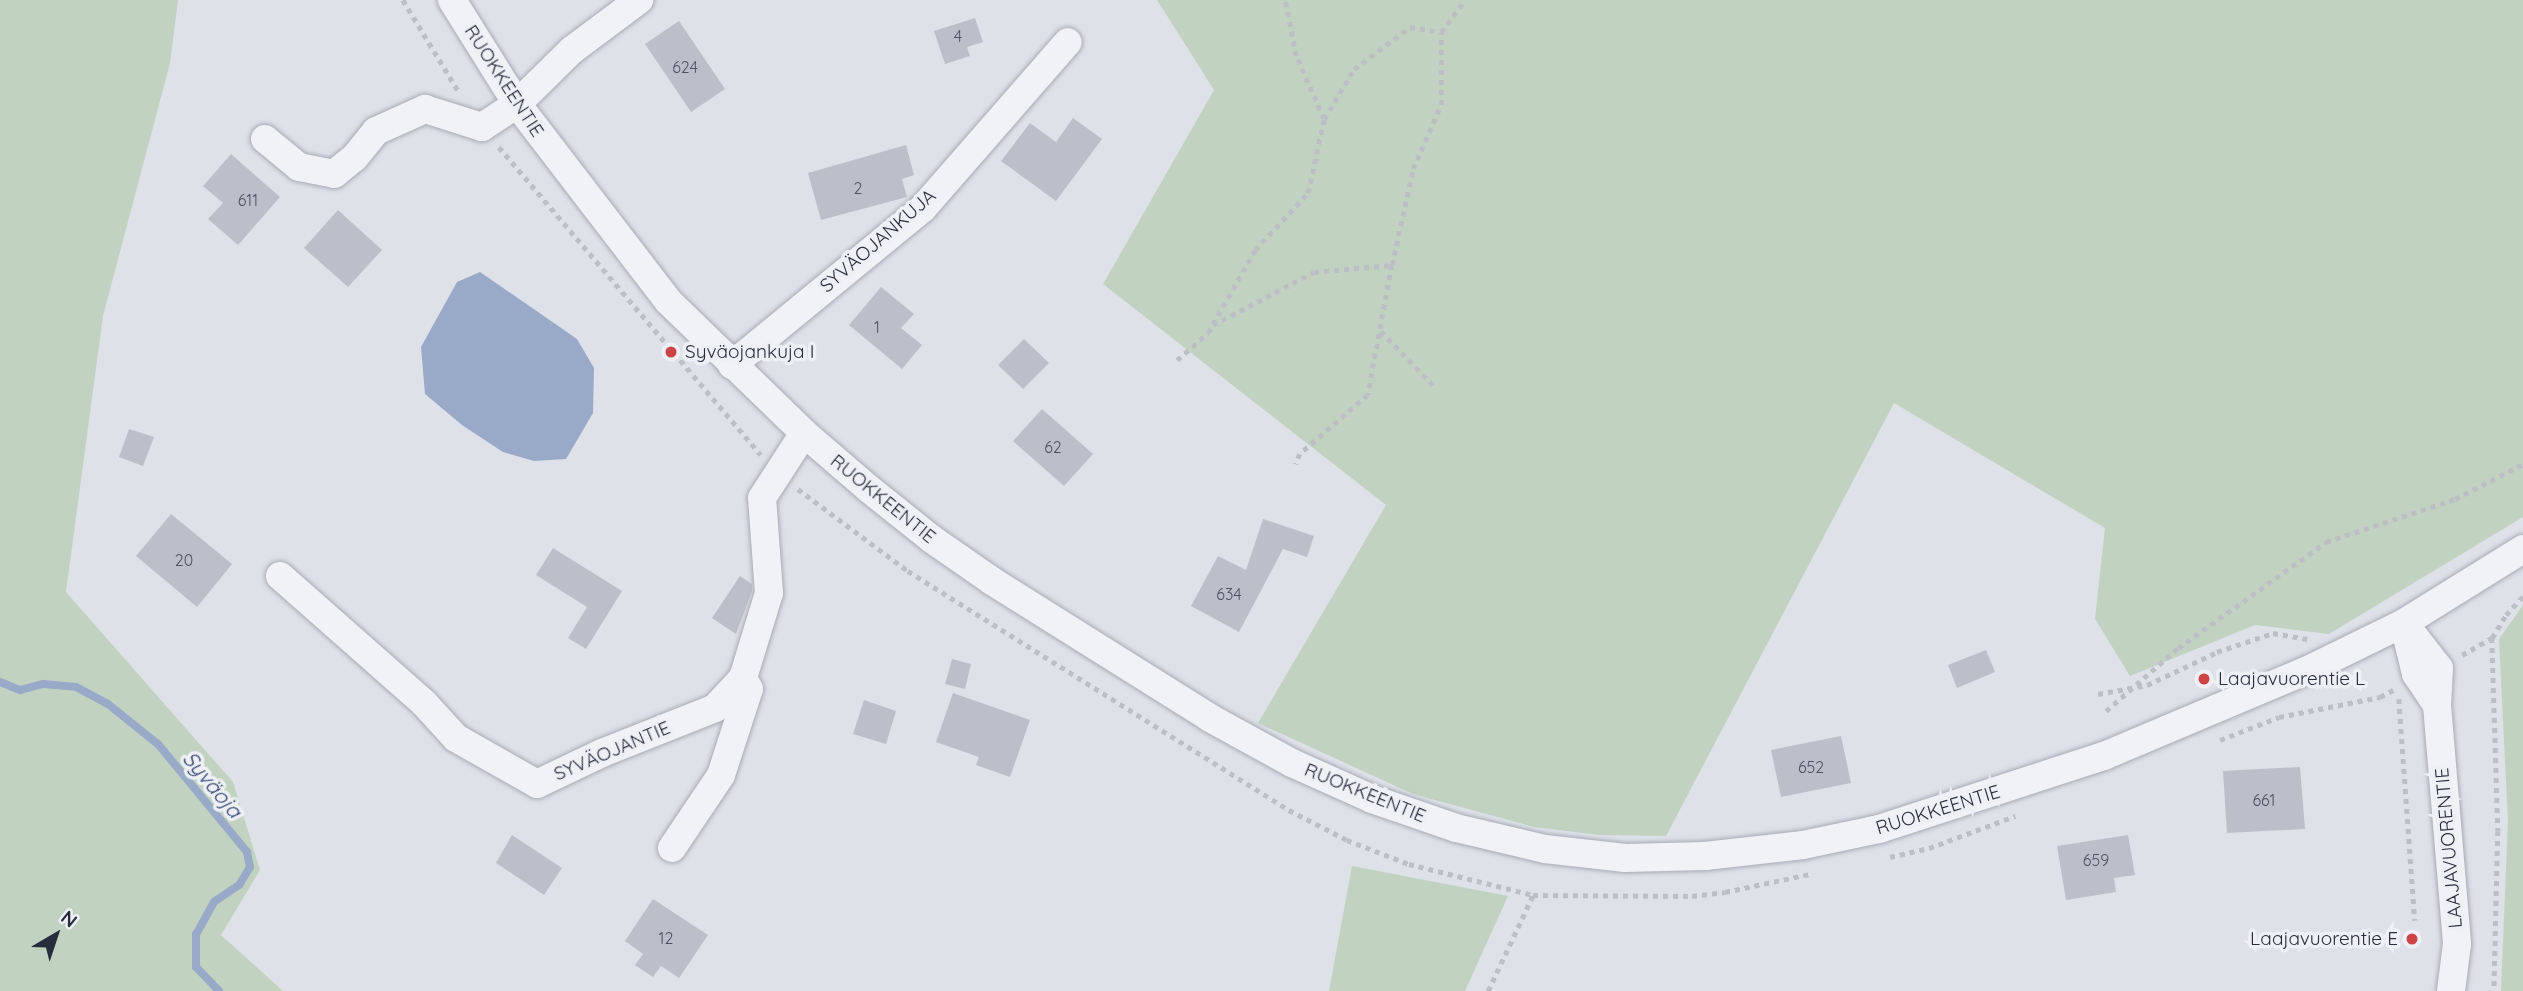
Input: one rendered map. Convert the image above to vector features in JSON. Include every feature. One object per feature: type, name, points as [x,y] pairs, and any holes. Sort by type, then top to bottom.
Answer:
[{"type":"street","name":"RUOKKEENTIE","points":[[452,0],[517,104],[668,301],[804,433],[933,540],[1004,589],[1210,718],[1292,763],[1372,799],[1456,828],[1545,849],[1625,858],[1705,856],[1803,845],[1879,829],[2104,756],[2332,659],[2404,623],[2523,549]]},
{"type":"street","points":[[265,139],[299,167],[334,174],[355,157],[376,131],[425,109],[482,127],[517,104],[572,50],[639,0]]},
{"type":"street","name":"SYVÄOJANKUJA","points":[[732,365],[923,208],[1068,42]]},
{"type":"street","name":"SYVÄOJANTIE","points":[[280,576],[424,703],[456,738],[537,784],[602,753],[715,708],[744,678],[769,593],[762,498],[804,433]]},
{"type":"street","points":[[2404,623],[2440,668]]},
{"type":"street","name":"LAAJAVUORENTIE","points":[[2404,623],[2416,674],[2437,705]]},
{"type":"street","name":"LAAJAVUORENTIE","points":[[2440,668],[2437,705],[2456,944],[2451,991]]},
{"type":"street","points":[[672,848],[721,775],[749,689],[744,678]]},
{"type":"path","points":[[403,0],[482,127],[777,473],[908,572],[1289,810],[1348,840],[1409,864],[1533,895],[1692,896],[1725,892],[1820,872]]},
{"type":"path","points":[[1285,0],[1296,56],[1324,119]]},
{"type":"path","points":[[1296,464],[1300,454],[1319,435],[1368,395],[1413,169],[1441,105],[1441,32],[1465,0]]},
{"type":"path","points":[[1213,325],[1255,250],[1308,193],[1324,119],[1354,69],[1410,27],[1441,32]]},
{"type":"path","points":[[1177,360],[1213,325],[1314,272],[1392,265]]},
{"type":"path","points":[[1380,330],[1434,386]]},
{"type":"path","points":[[2106,711],[2178,648],[2326,542],[2455,499],[2523,464]]},
{"type":"path","points":[[2440,668],[2492,638],[2506,615],[2523,596]]},
{"type":"path","points":[[2098,694],[2147,685],[2217,652],[2273,633],[2313,640],[2332,659]]},
{"type":"path","points":[[2492,638],[2498,831],[2494,991]]},
{"type":"path","points":[[2214,742],[2279,717],[2380,697],[2398,688],[2415,920]]},
{"type":"path","points":[[1888,857],[1929,848],[2019,815]]},
{"type":"path","points":[[1488,991],[1533,895]]},
{"type":"green space","points":[[0,0],[178,0],[170,63],[103,316],[66,592],[233,782],[260,870],[221,935],[283,991],[0,991]]},
{"type":"green space","points":[[1157,0],[2523,0],[2523,517],[2329,634],[2255,625],[2130,676],[2095,619],[2105,528],[1894,403],[1666,836],[1600,835],[1534,827],[1413,794],[1258,723],[1386,505],[1103,284],[1214,90]]},
{"type":"green space","points":[[2523,605],[2523,991],[2501,991],[2508,821],[2499,639]]},
{"type":"green space","points":[[1352,866],[1508,896],[1465,991],[1329,991]]},
{"type":"water","points":[[480,272],[577,339],[594,368],[593,413],[566,459],[534,461],[503,452],[462,425],[425,394],[421,347],[457,282]]},
{"type":"building","points":[[975,18],[983,42],[967,47],[970,56],[945,64],[934,31]]},
{"type":"building","points":[[679,21],[725,89],[691,112],[645,44]]},
{"type":"building","points":[[1073,118],[1102,139],[1056,201],[1001,161],[1030,123],[1056,142]]},
{"type":"building","points":[[906,145],[914,175],[902,179],[907,197],[821,220],[808,173]]},
{"type":"building","points":[[231,154],[280,197],[238,245],[208,219],[223,203],[203,186]]},
{"type":"building","points":[[338,210],[382,250],[348,287],[304,248]]},
{"type":"building","points":[[881,287],[914,314],[901,328],[922,345],[902,369],[849,325]]},
{"type":"building","points":[[1024,339],[1049,363],[1023,389],[998,365]]},
{"type":"building","points":[[1042,409],[1093,454],[1064,486],[1013,441]]},
{"type":"building","points":[[129,429],[154,437],[143,466],[119,457]]},
{"type":"building","points":[[171,514],[232,564],[197,607],[136,556]]},
{"type":"building","points":[[1263,519],[1314,536],[1307,557],[1283,549],[1239,632],[1191,606],[1218,556],[1246,570]]},
{"type":"building","points":[[553,548],[622,591],[586,649],[568,638],[587,607],[536,575]]},
{"type":"building","points":[[740,576],[752,584],[752,591],[736,634],[712,618]]},
{"type":"building","points":[[1986,650],[1995,672],[1957,688],[1948,665]]},
{"type":"building","points":[[952,659],[971,664],[965,689],[945,684]]},
{"type":"building","points":[[953,693],[1030,720],[1010,777],[976,765],[979,757],[936,742]]},
{"type":"building","points":[[864,700],[896,711],[886,744],[853,734]]},
{"type":"building","points":[[1841,736],[1851,783],[1781,797],[1771,750]]},
{"type":"building","points":[[2300,767],[2305,829],[2227,833],[2223,771]]},
{"type":"building","points":[[512,835],[562,868],[544,895],[496,863]]},
{"type":"building","points":[[2128,835],[2135,875],[2114,878],[2116,892],[2066,900],[2057,846]]},
{"type":"building","points":[[653,899],[708,935],[679,978],[661,966],[653,977],[635,965],[643,954],[625,941]]},
{"type":"waterway","name":"Syväoja","points":[[0,682],[20,690],[43,684],[76,687],[108,704],[158,744],[247,852],[250,867],[239,885],[214,902],[196,934],[196,967],[219,991]]},
{"type":"place","name":"Syväojankuja I","points":[[671,352]]},
{"type":"place","name":"Laajavuorentie L","points":[[2204,679]]},
{"type":"place","name":"Laajavuorentie E","points":[[2412,939]]}]
